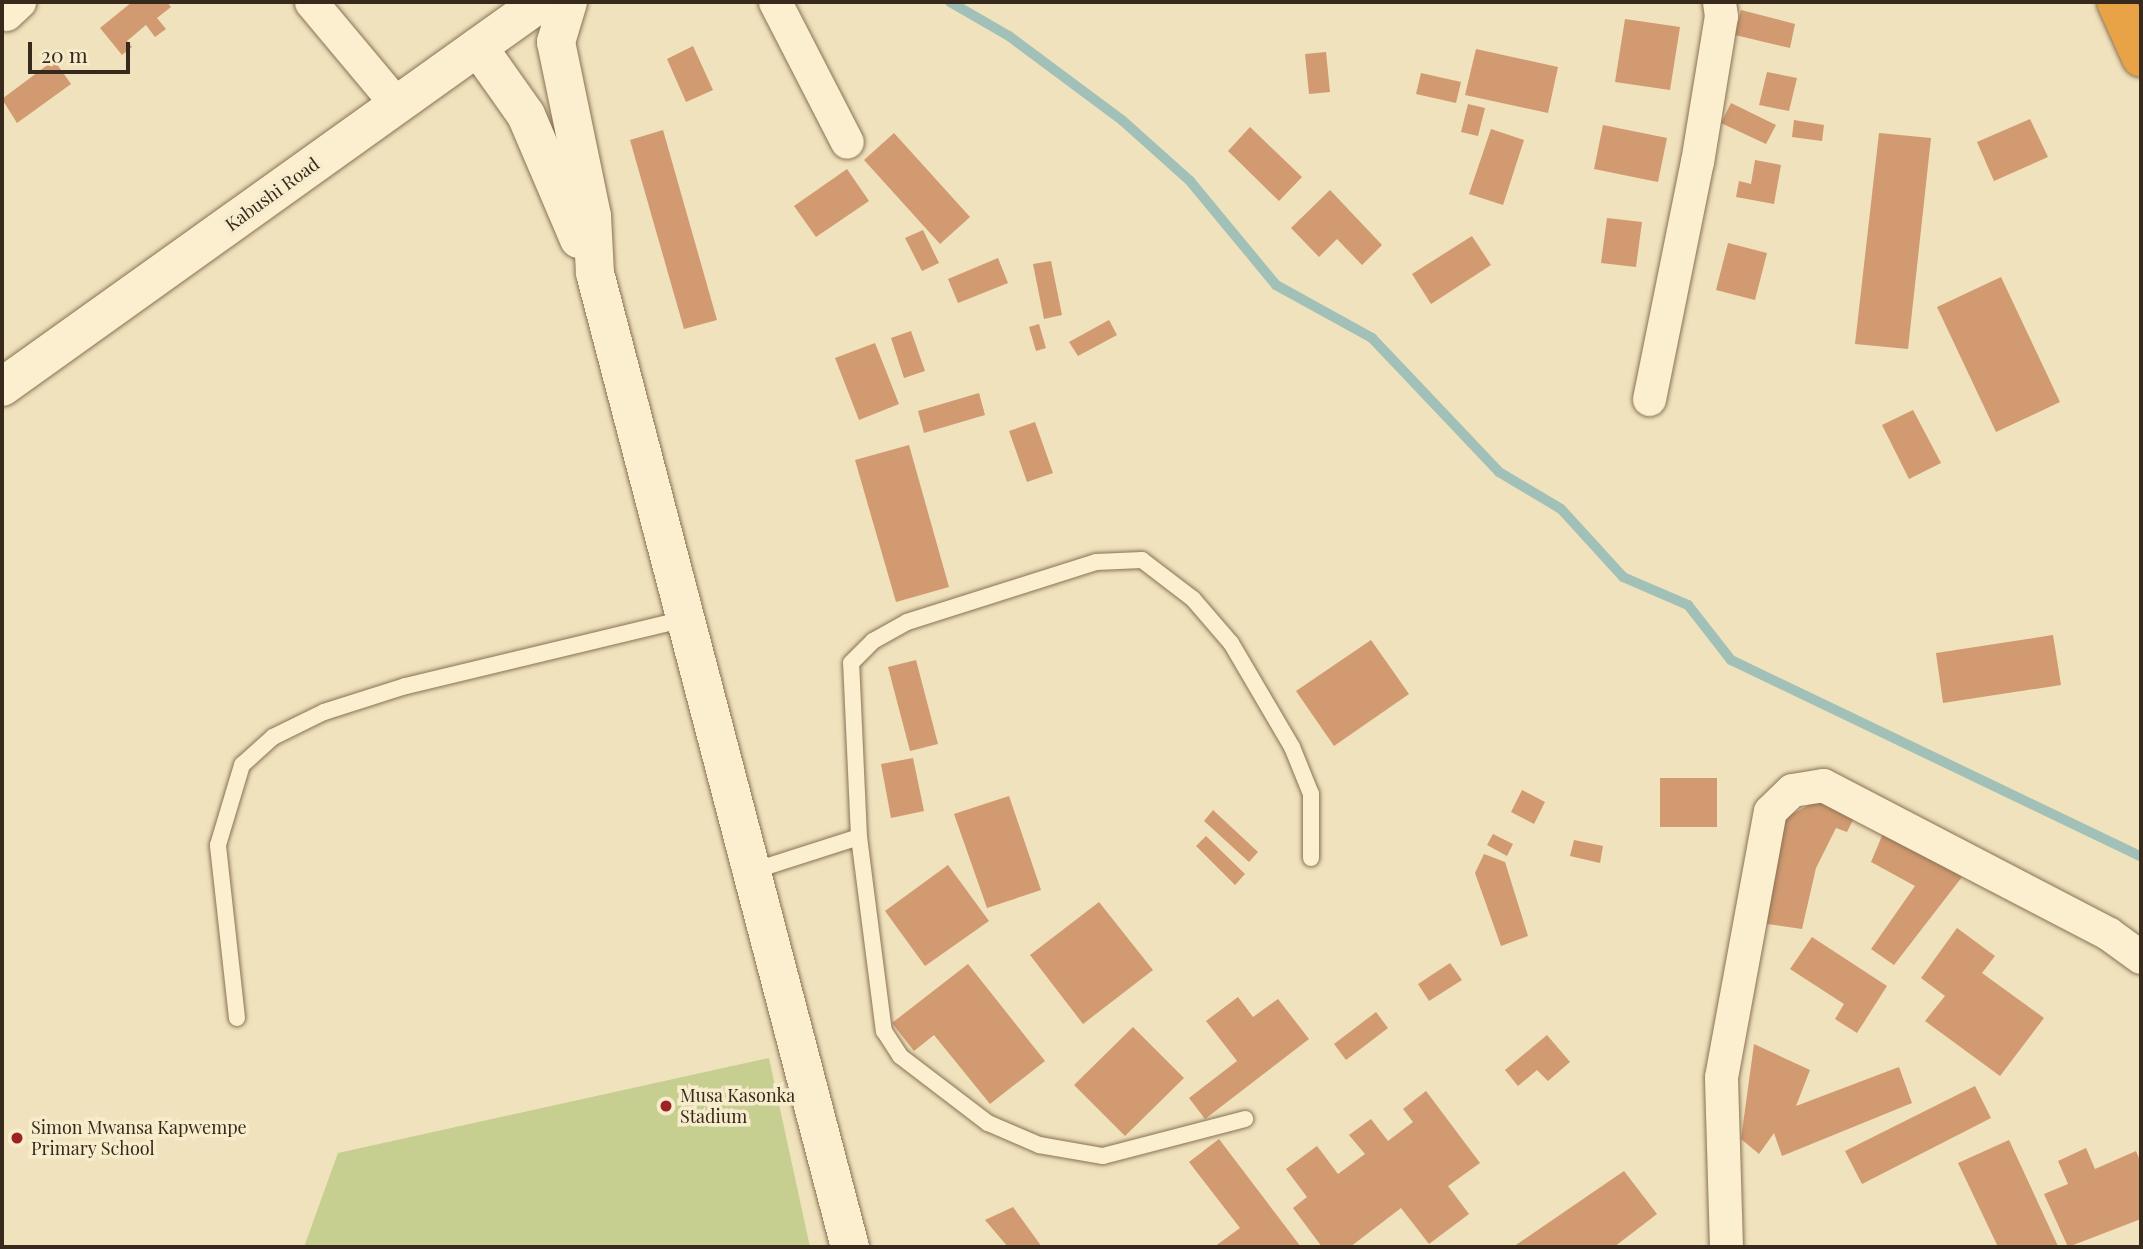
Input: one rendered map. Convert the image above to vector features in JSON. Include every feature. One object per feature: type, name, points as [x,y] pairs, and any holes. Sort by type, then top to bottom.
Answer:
[{"type":"highway","points":[[2116,2],[2141,58]]},
{"type":"street","points":[[311,2],[397,105]]},
{"type":"street","name":"Kabushi Road","points":[[2,387],[541,2]]},
{"type":"street","points":[[568,2],[556,42],[592,216],[595,273]]},
{"type":"street","points":[[775,2],[846,142]]},
{"type":"street","points":[[1649,399],[1696,162],[1721,16],[1719,2]]},
{"type":"street","points":[[478,47],[526,116],[595,273],[850,1247]]},
{"type":"street","points":[[1726,1247],[1721,1077],[1770,811],[1791,790],[1823,785],[2109,934],[2141,957]]},
{"type":"lane","points":[[1245,1119],[1103,1156],[1039,1145],[988,1123],[900,1056],[884,1031],[859,837],[851,663],[873,641],[907,622],[1096,562],[1142,560],[1194,599],[1231,643],[1292,747],[1311,794],[1311,858]]},
{"type":"lane","points":[[237,1018],[218,845],[242,765],[273,737],[324,712],[406,686],[686,619]]},
{"type":"lane","points":[[753,871],[859,837]]},
{"type":"green space","name":"Musa Kasonka Stadium","points":[[769,1058],[810,1247],[304,1247],[338,1153]]},
{"type":"building","points":[[132,2],[167,2],[171,7],[157,18],[166,29],[155,37],[146,25],[127,41],[132,47],[122,55],[100,28]]},
{"type":"building","points":[[1741,10],[1795,24],[1790,48],[1735,35]]},
{"type":"building","points":[[1625,19],[1680,27],[1670,90],[1615,82]]},
{"type":"building","points":[[693,46],[713,90],[686,102],[667,59]]},
{"type":"building","points":[[1476,49],[1558,67],[1548,113],[1465,95]]},
{"type":"building","points":[[1326,52],[1330,92],[1309,94],[1305,54]]},
{"type":"building","points":[[54,60],[71,84],[17,123],[2,99]]},
{"type":"building","points":[[1767,72],[1797,78],[1789,111],[1759,105]]},
{"type":"building","points":[[1421,73],[1461,82],[1456,103],[1416,94]]},
{"type":"building","points":[[1731,103],[1776,125],[1766,144],[1721,123]]},
{"type":"building","points":[[1468,104],[1485,108],[1478,136],[1461,132]]},
{"type":"building","points":[[2030,119],[2048,157],[1994,181],[1977,142]]},
{"type":"building","points":[[1794,120],[1824,125],[1822,141],[1792,137]]},
{"type":"building","points":[[1603,125],[1667,138],[1658,182],[1594,169]]},
{"type":"building","points":[[1250,127],[1302,177],[1279,201],[1228,151]]},
{"type":"building","points":[[1491,129],[1524,140],[1503,205],[1469,194]]},
{"type":"building","points":[[663,130],[717,320],[684,329],[630,140]]},
{"type":"building","points":[[894,133],[970,217],[940,244],[864,160]]},
{"type":"building","points":[[1879,133],[1931,138],[1908,349],[1855,344]]},
{"type":"building","points":[[1755,160],[1781,165],[1774,204],[1736,197],[1739,181],[1751,184]]},
{"type":"building","points":[[847,169],[869,201],[816,237],[794,206]]},
{"type":"building","points":[[1330,190],[1382,245],[1362,265],[1337,239],[1319,257],[1291,228]]},
{"type":"building","points":[[1607,218],[1642,222],[1636,267],[1601,263]]},
{"type":"building","points":[[923,230],[939,263],[922,271],[905,238]]},
{"type":"building","points":[[1472,236],[1491,265],[1431,304],[1412,274]]},
{"type":"building","points":[[1728,243],[1767,253],[1755,300],[1716,290]]},
{"type":"building","points":[[998,258],[1008,283],[958,303],[948,279]]},
{"type":"building","points":[[1051,261],[1062,315],[1044,319],[1033,264]]},
{"type":"building","points":[[2001,277],[2060,402],[1996,432],[1937,307]]},
{"type":"building","points":[[1109,320],[1117,335],[1078,356],[1069,342]]},
{"type":"building","points":[[1039,324],[1046,348],[1036,351],[1029,327]]},
{"type":"building","points":[[911,331],[925,371],[904,378],[891,338]]},
{"type":"building","points":[[875,343],[899,404],[859,420],[835,358]]},
{"type":"building","points":[[979,393],[985,415],[924,433],[918,411]]},
{"type":"building","points":[[1913,410],[1941,463],[1909,479],[1882,425]]},
{"type":"building","points":[[1035,422],[1053,473],[1027,482],[1009,431]]},
{"type":"building","points":[[909,445],[949,587],[896,602],[855,460]]},
{"type":"building","points":[[2053,635],[2061,685],[1943,703],[1936,653]]},
{"type":"building","points":[[1371,640],[1409,694],[1334,746],[1296,691]]},
{"type":"building","points":[[916,660],[938,744],[910,751],[888,667]]},
{"type":"building","points":[[913,758],[924,811],[891,818],[881,764]]},
{"type":"building","points":[[1660,778],[1717,778],[1717,827],[1660,827]]},
{"type":"building","points":[[1522,790],[1545,802],[1534,824],[1511,812]]},
{"type":"building","points":[[1009,796],[1041,890],[987,908],[954,814]]},
{"type":"building","points":[[1820,799],[1855,816],[1847,832],[1836,828],[1816,868],[1802,929],[1767,924],[1781,820]]},
{"type":"building","points":[[1213,810],[1258,852],[1249,862],[1204,821]]},
{"type":"building","points":[[1884,831],[1962,877],[1894,965],[1871,949],[1915,886],[1871,862]]},
{"type":"building","points":[[1493,834],[1513,844],[1507,856],[1487,845]]},
{"type":"building","points":[[1206,836],[1245,874],[1235,885],[1196,846]]},
{"type":"building","points":[[1574,840],[1603,846],[1600,863],[1570,856]]},
{"type":"building","points":[[1484,854],[1505,862],[1528,936],[1501,946],[1475,873]]},
{"type":"building","points":[[948,865],[989,921],[925,966],[885,911]]},
{"type":"building","points":[[1099,902],[1153,970],[1083,1024],[1030,955]]},
{"type":"building","points":[[1957,928],[1995,956],[1982,973],[2044,1018],[2000,1076],[1925,1021],[1945,996],[1921,978]]},
{"type":"building","points":[[1812,937],[1887,986],[1857,1033],[1835,1019],[1844,1004],[1790,969]]},
{"type":"building","points":[[1450,963],[1462,980],[1429,1001],[1418,984]]},
{"type":"building","points":[[968,964],[1045,1061],[990,1104],[934,1035],[914,1051],[892,1023]]},
{"type":"building","points":[[1238,997],[1253,1017],[1278,999],[1309,1039],[1205,1119],[1189,1098],[1237,1061],[1206,1021]]},
{"type":"building","points":[[1376,1012],[1388,1028],[1346,1060],[1334,1044]]},
{"type":"building","points":[[1133,1027],[1184,1078],[1125,1136],[1074,1085]]},
{"type":"building","points":[[1547,1035],[1570,1062],[1548,1081],[1537,1070],[1518,1086],[1505,1070]]},
{"type":"building","points":[[1754,1044],[1810,1070],[1796,1106],[1899,1067],[1912,1103],[1782,1156],[1774,1133],[1759,1154],[1741,1139]]},
{"type":"building","points":[[1975,1086],[1991,1118],[1862,1184],[1845,1151]]},
{"type":"building","points":[[1426,1091],[1480,1163],[1448,1186],[1469,1214],[1429,1244],[1401,1208],[1350,1247],[1322,1247],[1293,1208],[1307,1197],[1286,1169],[1317,1146],[1338,1174],[1365,1154],[1349,1135],[1371,1119],[1388,1141],[1413,1122],[1403,1109]]},
{"type":"building","points":[[1219,1139],[1301,1247],[1214,1247],[1240,1228],[1189,1162]]},
{"type":"building","points":[[2009,1140],[2058,1246],[2056,1247],[1998,1247],[1958,1163]]},
{"type":"building","points":[[2086,1148],[2095,1169],[2136,1151],[2141,1163],[2141,1219],[2068,1247],[2044,1194],[2068,1184],[2058,1161]]},
{"type":"building","points":[[1624,1171],[1657,1214],[1614,1247],[1513,1247]]},
{"type":"building","points":[[1013,1207],[1042,1247],[1008,1247],[985,1220]]},
{"type":"waterway","points":[[950,2],[1009,36],[1123,121],[1190,181],[1276,285],[1372,338],[1499,472],[1561,509],[1623,577],[1688,605],[1731,660],[2141,856]]},
{"type":"place","name":"Musa Kasonka Stadium","points":[[666,1106]]},
{"type":"place","name":"Simon Mwansa Kapwempe Primary School","points":[[17,1138]]}]
